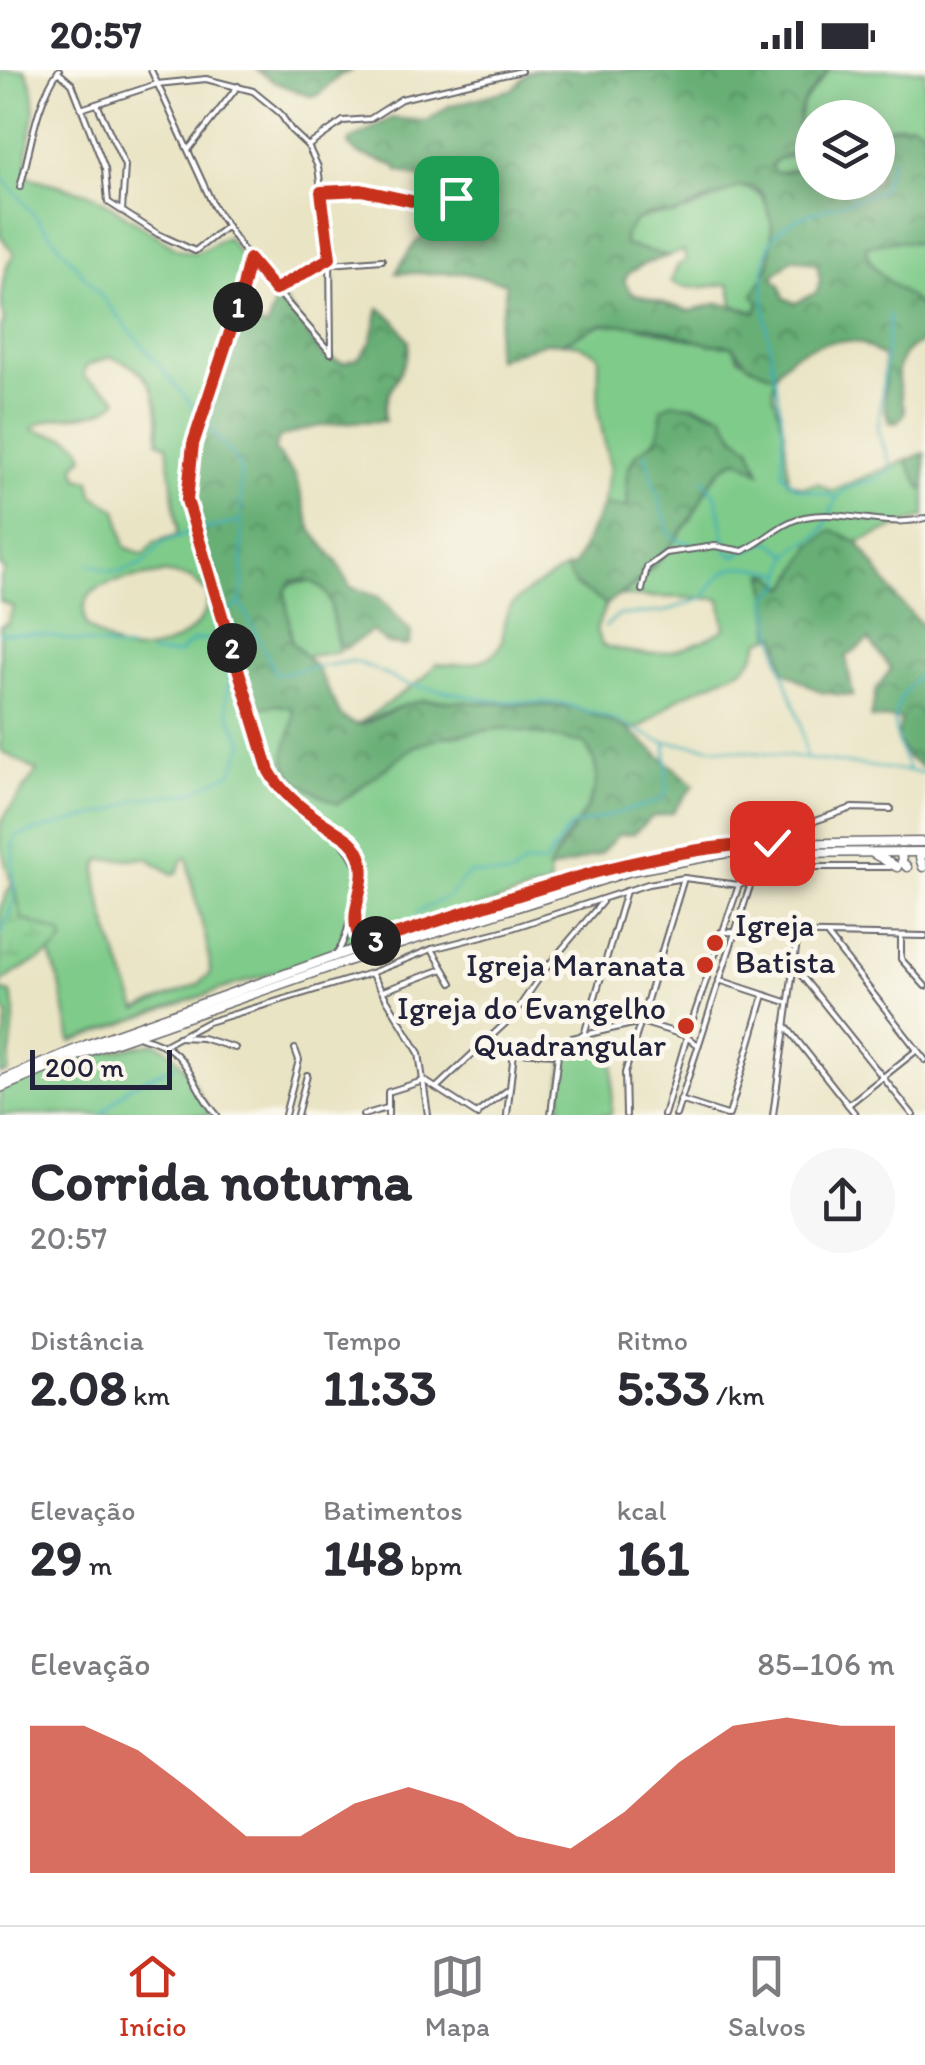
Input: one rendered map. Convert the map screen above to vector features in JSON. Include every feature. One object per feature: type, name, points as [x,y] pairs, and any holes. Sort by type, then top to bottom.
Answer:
[{"type":"main road","points":[[0,1084],[86,1045],[372,942],[651,859],[722,846],[921,842]]},
{"type":"main road","points":[[870,852],[902,867],[904,846],[921,842]]},
{"type":"main road","points":[[0,1084],[384,949],[632,871],[727,853],[925,852],[920,862],[924,867]]},
{"type":"street","points":[[81,109],[157,84],[206,79],[253,91],[280,112],[308,146],[318,166],[330,261],[332,353],[249,259],[227,226],[200,178],[190,150],[157,84],[151,70]]},
{"type":"street","points":[[20,188],[32,148],[37,111],[58,71],[72,84],[105,170],[108,202],[158,234],[195,251],[227,226]]},
{"type":"street","points":[[308,146],[343,120],[370,119],[401,100],[522,71]]},
{"type":"street","points":[[190,150],[238,86]]},
{"type":"street","points":[[97,104],[125,166],[122,211]]},
{"type":"street","points":[[321,192],[361,190],[416,202],[456,198]]},
{"type":"street","points":[[249,259],[239,305],[193,444],[187,500],[269,771],[284,792],[352,842],[360,854],[362,880],[354,924],[358,934],[372,942]]},
{"type":"street","points":[[275,290],[330,261],[382,260]]},
{"type":"street","points":[[642,590],[647,567],[666,552],[716,546],[743,551],[782,524],[806,516],[900,522],[925,518]]},
{"type":"street","points":[[772,843],[783,832],[852,808],[891,809]]},
{"type":"street","points":[[330,828],[350,852],[357,872],[345,938],[334,957]]},
{"type":"street","points":[[165,1043],[208,1022],[626,891],[684,878],[739,885],[800,867],[924,867]]},
{"type":"street","points":[[626,1115],[625,1073],[684,878]]},
{"type":"street","points":[[676,1115],[751,883]]},
{"type":"street","points":[[664,1115],[686,1036],[739,885]]},
{"type":"street","points":[[584,1035],[626,891]]},
{"type":"street","points":[[436,1088],[513,1016],[546,968],[603,900]]},
{"type":"street","points":[[722,932],[925,936]]},
{"type":"street","points":[[773,1115],[798,934]]},
{"type":"street","points":[[828,936],[925,1060]]},
{"type":"street","points":[[901,936],[901,959],[925,986]]},
{"type":"street","points":[[432,949],[452,982]]},
{"type":"street","points":[[793,965],[912,1115]]},
{"type":"street","points":[[383,991],[444,969]]},
{"type":"street","points":[[371,972],[415,1043],[425,1080],[428,1115]]},
{"type":"street","points":[[720,980],[788,1002]]},
{"type":"street","points":[[680,1100],[728,1115],[764,995]]},
{"type":"street","points":[[552,1115],[558,1054],[566,1042],[641,1022],[698,1043]]},
{"type":"street","points":[[785,1024],[856,1115]]},
{"type":"street","points":[[164,1025],[165,1043]]},
{"type":"street","points":[[134,1036],[165,1043],[181,1057],[217,1115]]},
{"type":"street","points":[[686,1036],[701,1036]]},
{"type":"street","points":[[174,1038],[202,1038],[234,1048]]},
{"type":"street","points":[[285,1115],[299,1060],[294,1049]]},
{"type":"street","points":[[848,1105],[917,1050]]},
{"type":"street","points":[[507,1115],[514,1052],[558,1054]]},
{"type":"street","points":[[297,1115],[306,1076]]},
{"type":"street","points":[[425,1080],[478,1114],[509,1089]]},
{"type":"street","points":[[363,1115],[388,1112],[388,1092],[425,1080]]},
{"type":"green space","points":[[0,70],[25,70],[34,98],[28,177],[94,195],[176,248],[199,252],[227,237],[242,261],[242,289],[191,453],[220,596],[254,708],[292,708],[304,785],[338,804],[415,746],[444,737],[503,728],[585,743],[594,762],[597,782],[585,811],[556,854],[550,869],[550,885],[222,989],[71,1042],[50,954],[63,940],[22,919],[0,844],[2,820],[37,771],[0,750],[0,626],[8,623],[13,607],[0,601],[0,579],[5,570],[0,566],[0,326],[4,323],[4,279],[14,254],[0,235]],"holes":[[[110,357],[136,369],[152,388],[158,412],[158,441],[167,445],[178,531],[154,542],[144,555],[125,547],[117,510],[93,495],[90,480],[80,479],[76,464],[84,457],[76,443],[32,429],[53,419],[98,412],[118,400],[83,375],[86,366]],[[163,573],[191,578],[208,593],[207,606],[202,618],[181,638],[153,649],[126,650],[86,625],[84,610],[96,590],[121,580]],[[188,857],[210,973],[199,984],[137,1010],[103,909],[97,871],[100,860],[147,858],[172,874],[177,873]]]},
{"type":"green space","points":[[257,70],[353,70],[340,75],[318,95],[309,96],[274,82]]},
{"type":"green space","points":[[534,70],[829,70],[806,100],[795,100],[795,152],[771,165],[774,172],[795,169],[795,200],[895,200],[895,126],[912,123],[925,131],[925,243],[891,241],[866,246],[879,273],[922,307],[925,314],[925,341],[913,347],[900,362],[898,380],[905,413],[897,423],[889,422],[885,407],[884,357],[862,344],[838,341],[812,346],[790,358],[775,376],[748,365],[733,346],[708,344],[649,326],[602,324],[562,343],[547,342],[496,359],[506,283],[463,273],[396,273],[426,233],[486,192],[485,182],[473,175],[429,180],[398,171],[396,166],[357,153],[348,145],[350,141],[391,118],[427,121],[449,106],[513,89]],"holes":[[[738,187],[753,187],[763,194],[772,225],[770,265],[753,295],[759,302],[756,312],[719,303],[690,311],[631,293],[624,281],[629,273],[669,256],[625,245],[624,237],[634,222],[649,214],[673,215]],[[793,258],[817,264],[817,292],[795,303],[784,298],[772,277]]]},
{"type":"green space","points":[[829,70],[925,70],[925,131],[895,126],[895,100],[805,100]]},
{"type":"green space","points":[[795,138],[795,169],[774,172],[771,165],[791,156]]},
{"type":"green space","points":[[738,187],[756,192],[766,203],[771,219],[769,259],[756,313],[733,305],[730,284],[692,287],[671,281],[678,265],[686,261],[684,251],[669,256],[625,245],[628,226],[636,220],[686,211]]},
{"type":"green space","points":[[891,241],[925,243],[925,314],[879,272],[868,255],[866,245]]},
{"type":"green space","points":[[278,291],[323,356],[343,363],[359,358],[371,342],[379,308],[395,320],[409,341],[405,362],[387,400],[385,421],[305,429],[279,438],[274,450],[295,475],[312,531],[337,562],[350,587],[379,597],[411,632],[406,646],[388,644],[372,631],[344,649],[338,646],[332,610],[324,591],[307,581],[292,581],[285,591],[292,642],[317,668],[341,716],[362,725],[424,700],[574,707],[628,729],[694,785],[672,813],[652,817],[633,834],[618,835],[600,854],[548,871],[594,792],[595,765],[585,743],[503,728],[444,737],[415,746],[338,804],[304,786],[290,772],[285,756],[292,708],[254,708],[188,496],[191,453],[234,314],[267,328]]},
{"type":"green space","points":[[626,323],[708,344],[733,346],[739,358],[775,376],[773,392],[784,431],[789,482],[803,487],[818,483],[831,491],[906,460],[922,488],[925,487],[925,516],[858,542],[842,534],[812,545],[788,587],[765,574],[772,637],[760,641],[744,668],[678,698],[642,727],[628,729],[574,707],[424,700],[358,724],[424,678],[436,664],[477,662],[495,653],[512,605],[566,568],[575,585],[606,604],[596,630],[602,645],[651,654],[694,644],[725,629],[720,599],[621,596],[667,551],[721,470],[738,459],[759,471],[750,447],[735,436],[723,415],[685,404],[669,406],[662,410],[657,437],[636,455],[628,507],[603,505],[610,467],[598,412],[599,359],[597,354],[577,344],[562,343],[601,324]]},
{"type":"green space","points":[[673,403],[723,415],[735,436],[750,447],[760,472],[738,459],[721,470],[663,555],[606,604],[575,585],[566,568],[574,566],[603,505],[628,507],[629,467],[659,433],[661,408]]},
{"type":"green space","points":[[925,453],[925,487],[922,489],[906,460]]},
{"type":"green space","points":[[832,530],[858,542],[898,600],[925,628],[925,769],[907,757],[897,740],[901,719],[871,718],[876,689],[891,669],[869,640],[846,657],[853,696],[821,692],[784,671],[777,635],[772,637],[765,574],[773,575],[783,587],[788,587],[812,545]]},
{"type":"green space","points":[[329,579],[339,652],[293,658],[283,585]]},
{"type":"green space","points":[[10,887],[15,888],[22,919],[61,933],[63,940],[51,953],[0,985],[0,908]]},
{"type":"green space","points":[[0,990],[11,993],[15,1011],[8,1072],[0,1074],[8,1014],[0,1005]]},
{"type":"green space","points":[[155,1043],[181,1064],[210,1115],[0,1115],[0,1090],[91,1055]]},
{"type":"green space","points":[[564,1050],[614,1053],[611,1115],[559,1115]]},
{"type":"waterway","points":[[0,174],[200,415]]},
{"type":"waterway","points":[[836,497],[796,487],[783,474],[783,427],[770,352],[764,272],[767,250],[784,226],[810,213],[853,200]]},
{"type":"waterway","points":[[806,756],[801,724],[779,660],[767,597],[782,585],[794,549],[825,526],[840,494],[892,469],[878,430],[890,314]]},
{"type":"waterway","points":[[203,419],[240,466],[243,589],[238,605],[225,615]]},
{"type":"waterway","points":[[645,453],[669,533],[680,541],[700,546]]},
{"type":"waterway","points":[[703,479],[717,498],[726,546]]},
{"type":"waterway","points":[[199,530],[240,522]]},
{"type":"waterway","points":[[89,563],[121,572],[145,562],[162,542],[194,531]]},
{"type":"waterway","points":[[726,549],[733,556],[769,541],[788,554]]},
{"type":"waterway","points":[[605,627],[618,615],[663,612],[704,598],[727,570],[745,567],[782,573]]},
{"type":"waterway","points":[[241,603],[276,674],[354,661],[376,670]]},
{"type":"waterway","points":[[0,936],[14,900],[16,836],[112,811],[138,799],[191,793],[232,772],[244,743],[227,705],[230,681],[221,663],[208,650],[221,619]]},
{"type":"waterway","points":[[0,633],[43,635],[131,650]]},
{"type":"waterway","points":[[151,654],[178,654],[194,640],[209,639]]},
{"type":"waterway","points":[[909,770],[897,741],[895,717],[904,694],[924,670]]},
{"type":"waterway","points":[[380,672],[403,683],[494,701],[561,703],[619,721],[659,741],[925,773]]},
{"type":"waterway","points":[[416,913],[449,896],[469,873],[506,876],[524,864],[544,864],[569,827],[660,801],[667,790],[666,743]]},
{"type":"waterway","points":[[0,993],[0,1010]]},
{"type":"waterway","points":[[101,1115],[130,1086],[176,1065]]},
{"type":"place","name":"Igreja Batista","points":[[715,943]]},
{"type":"place","name":"Igreja Maranata","points":[[705,965]]},
{"type":"place","name":"Igreja do Evangelho Quadrangular","points":[[686,1026]]},
{"type":"route","points":[[456,198],[416,202],[361,190],[321,192],[330,258],[275,290],[249,259],[239,305],[193,444],[186,486],[190,516],[269,771],[284,792],[352,842],[360,854],[362,880],[354,924],[358,934],[372,942],[651,859],[722,846],[772,843]]}]
